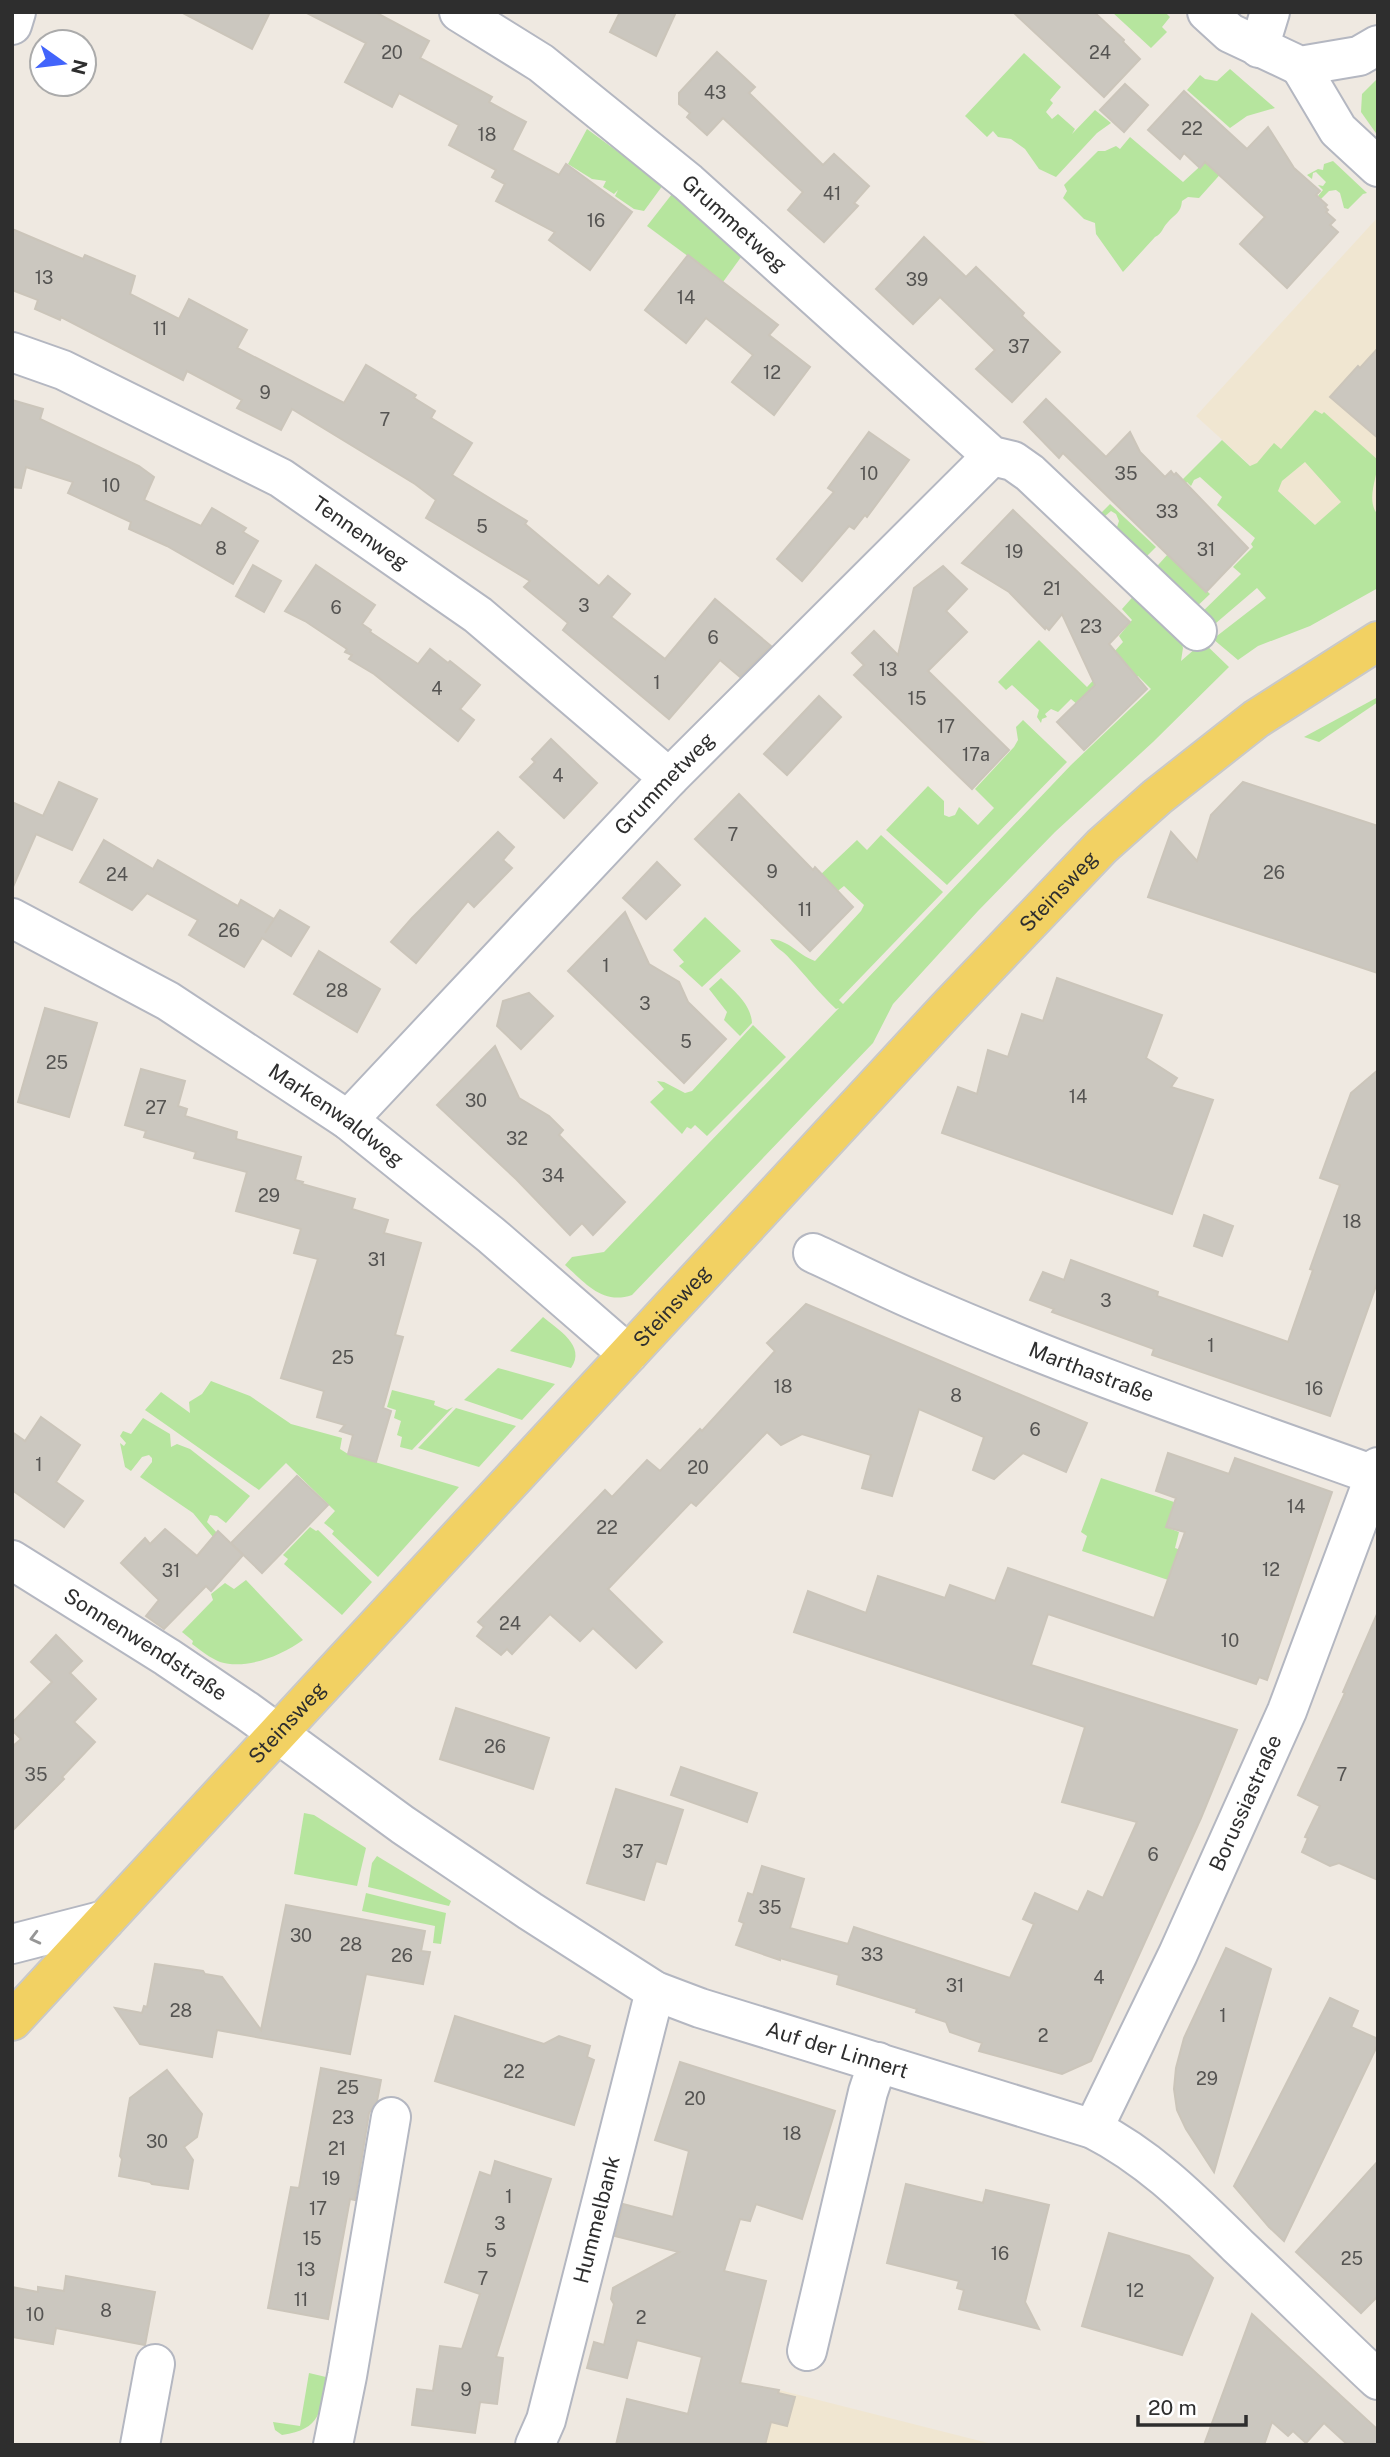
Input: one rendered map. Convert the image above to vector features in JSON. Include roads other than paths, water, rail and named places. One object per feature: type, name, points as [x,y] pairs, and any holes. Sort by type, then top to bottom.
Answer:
[{"type":"main road","name":"Steinsweg","points":[[12,2021],[945,1011],[1102,846],[1157,797],[1256,719],[1378,641]]},
{"type":"street","points":[[12,25],[16,12]]},
{"type":"street","name":"Grummetweg","points":[[459,12],[541,63],[688,182],[992,456],[1013,461],[1030,473],[1197,631]]},
{"type":"street","points":[[1207,12],[1230,33],[1300,65],[1359,56],[1378,46]]},
{"type":"street","points":[[1259,48],[1270,12]]},
{"type":"street","points":[[1300,65],[1338,130],[1378,167]]},
{"type":"street","name":"Tennenweg","points":[[12,352],[63,370],[281,478],[478,615],[669,778]]},
{"type":"street","name":"Grummetweg","points":[[348,1120],[669,778],[992,456]]},
{"type":"street","name":"Markenwaldweg","points":[[12,918],[168,1000],[348,1120],[491,1235],[628,1354]]},
{"type":"street","name":"Marthastraße","points":[[813,1253],[926,1306],[993,1333],[1164,1399],[1376,1471]]},
{"type":"street","name":"Borussiastraße","points":[[1093,2129],[1178,1954],[1287,1711],[1376,1471]]},
{"type":"street","name":"Sonnenwendstraße","points":[[12,1560],[167,1657],[277,1733]]},
{"type":"street","name":"Auf der Linnert","points":[[277,1733],[484,1880],[655,1991],[700,2008],[1093,2129],[1121,2143],[1149,2162],[1378,2380]]},
{"type":"street","points":[[12,1944],[105,1920]]},
{"type":"street","name":"Hummelbank","points":[[535,2445],[546,2420],[655,1991]]},
{"type":"street","points":[[807,2351],[868,2092],[878,2062]]},
{"type":"street","points":[[333,2445],[391,2117]]},
{"type":"street","points":[[140,2445],[156,2364]]}]
